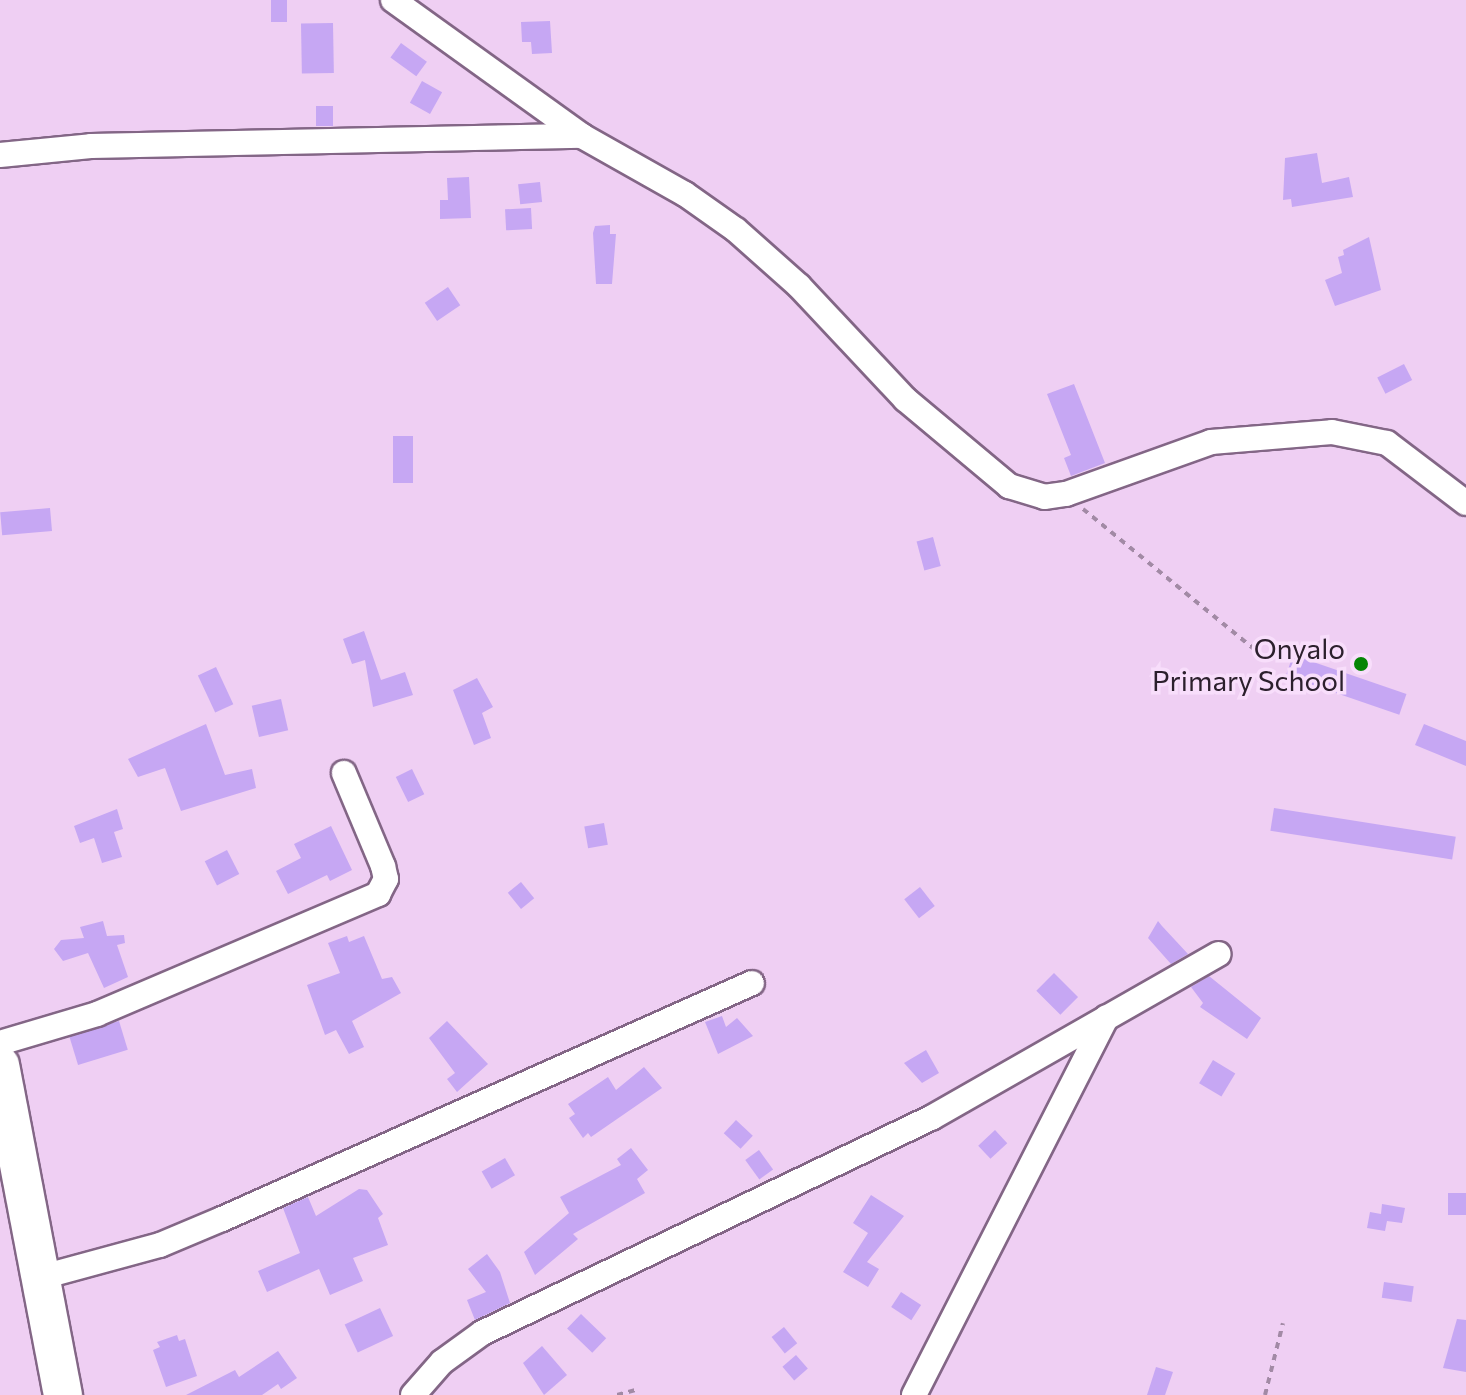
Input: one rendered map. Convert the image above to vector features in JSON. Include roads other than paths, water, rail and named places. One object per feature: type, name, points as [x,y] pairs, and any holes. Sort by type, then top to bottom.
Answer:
[{"type":"highway","points":[[0,1065],[63,1395]]},
{"type":"street","points":[[393,0],[582,136],[685,194],[762,251],[905,399],[990,473],[1026,493],[1066,494],[1211,442],[1332,432],[1387,443],[1466,503]]},
{"type":"street","points":[[0,155],[91,146],[582,136]]},
{"type":"street","points":[[0,1043],[97,1014],[378,894],[386,879],[383,866],[344,773]]},
{"type":"street","points":[[413,1395],[442,1362],[482,1333],[931,1118],[1218,954]]},
{"type":"street","points":[[42,1277],[160,1245],[752,983]]},
{"type":"street","points":[[914,1395],[1107,1017]]},
{"type":"place","name":"Onyalo Primary School","points":[[1361,664]]}]
